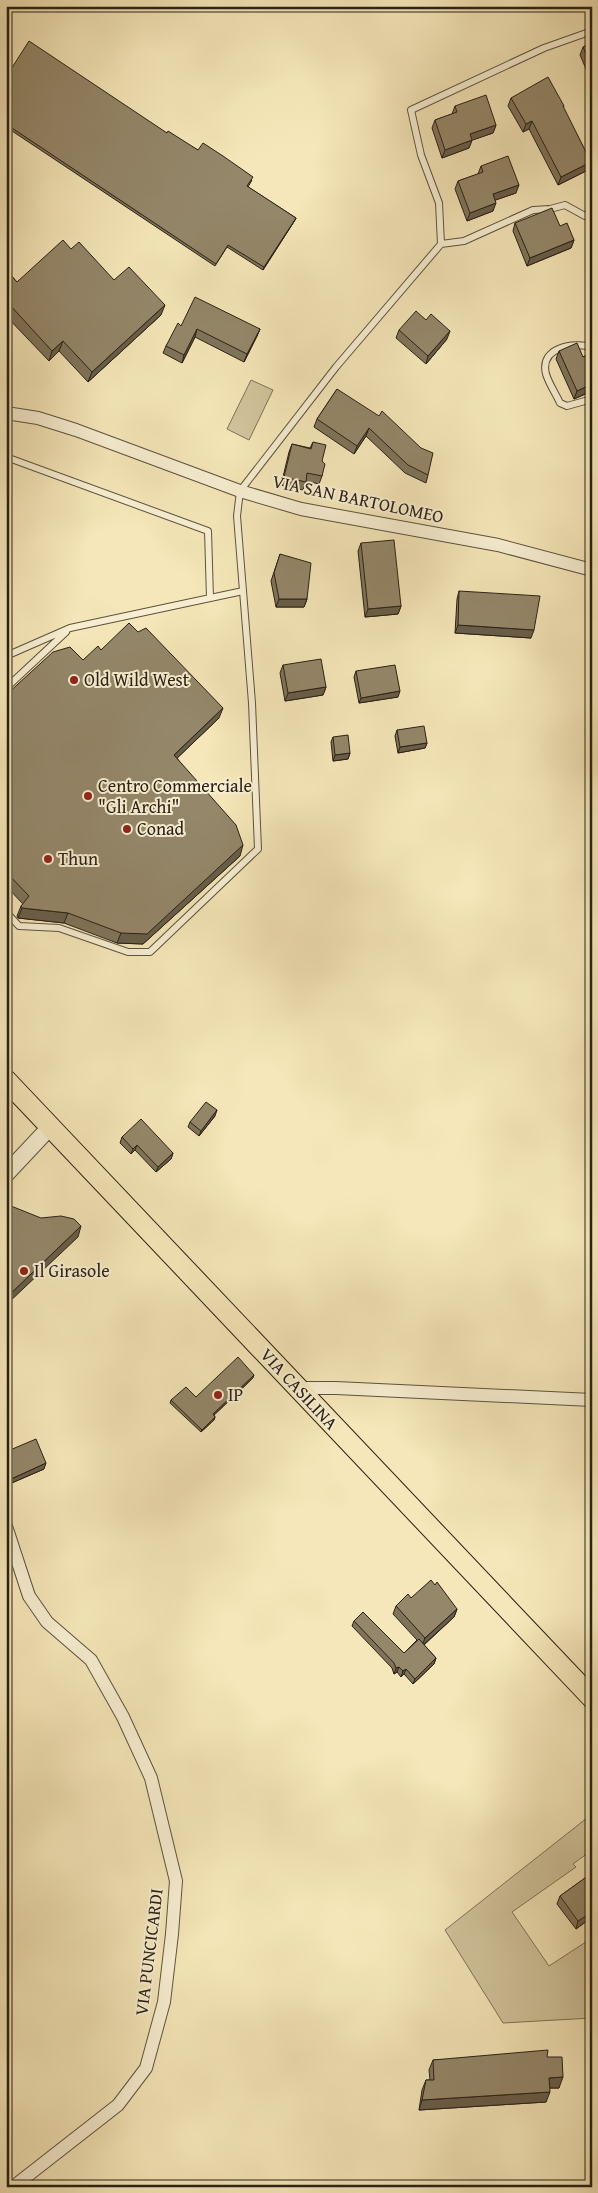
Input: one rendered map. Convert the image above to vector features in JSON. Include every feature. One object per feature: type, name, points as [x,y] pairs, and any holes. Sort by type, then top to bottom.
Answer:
[{"type":"main road","name":"VIA CASILINA","points":[[6,1080],[592,1698]]},
{"type":"street","name":"VIA SAN BARTOLOMEO","points":[[6,413],[38,418],[76,430],[240,491],[302,509],[498,545],[592,570]]},
{"type":"street","points":[[6,1174],[51,1126]]},
{"type":"street","points":[[298,1388],[345,1388],[592,1400]]},
{"type":"street","name":"VIA PUNCICARDI","points":[[6,1526],[29,1596],[47,1622],[91,1660],[123,1717],[151,1778],[176,1882],[164,2002],[146,2068],[118,2105],[16,2184]]},
{"type":"street","points":[[6,2186],[16,2184]]},
{"type":"lane","points":[[441,244],[439,202],[421,155],[412,110],[544,48],[592,31]]},
{"type":"lane","points":[[6,912],[19,926],[59,928],[128,952],[150,952],[258,849],[252,704],[237,516],[240,491],[336,367],[441,244],[464,241],[533,210],[550,209],[565,205],[585,216],[592,213]]},
{"type":"lane","points":[[592,347],[571,345],[558,349],[550,355],[546,367],[546,373],[560,403],[568,406],[592,399]]},
{"type":"lane","points":[[6,457],[208,531],[210,598]]},
{"type":"lane","points":[[6,656],[70,628],[243,591]]},
{"type":"lane","points":[[6,688],[70,628]]},
{"type":"shaded area","points":[[251,380],[273,390],[249,440],[227,429]]},
{"type":"shaded area","points":[[592,1814],[592,1850],[573,1864],[576,1867],[512,1912],[549,1966],[592,1938],[592,2018],[503,2023],[445,1930]]},
{"type":"building","points":[[29,41],[167,133],[168,131],[198,150],[203,143],[223,156],[253,177],[247,186],[296,218],[264,267],[228,245],[216,264],[6,124],[6,77]]},
{"type":"building","points":[[592,43],[592,68],[583,47]]},
{"type":"building","points":[[548,77],[591,162],[561,177],[532,121],[526,124],[511,98]]},
{"type":"building","points":[[486,95],[496,125],[470,134],[472,140],[445,150],[435,120],[457,112],[455,106]]},
{"type":"building","points":[[508,156],[519,185],[493,194],[496,203],[470,213],[458,181],[483,172],[481,166]]},
{"type":"building","points":[[552,208],[560,226],[567,223],[574,240],[530,258],[515,223]]},
{"type":"building","points":[[63,240],[71,249],[79,242],[114,280],[129,267],[165,305],[92,372],[63,341],[52,351],[9,304],[6,307],[6,270],[17,282]]},
{"type":"building","points":[[195,297],[260,329],[247,354],[197,329],[184,355],[166,346],[178,323],[181,326]]},
{"type":"building","points":[[416,311],[426,320],[431,314],[450,331],[428,356],[399,330]]},
{"type":"building","points":[[577,343],[583,357],[592,353],[592,384],[577,391],[559,351]]},
{"type":"building","points":[[337,389],[379,416],[382,411],[421,448],[433,453],[428,475],[408,465],[369,428],[357,446],[317,419]]},
{"type":"building","points":[[313,442],[326,445],[322,461],[325,464],[322,476],[307,473],[306,482],[284,477],[292,444],[311,449]]},
{"type":"building","points":[[394,540],[401,606],[368,609],[361,543]]},
{"type":"building","points":[[280,554],[311,563],[307,599],[279,599],[274,573]]},
{"type":"building","points":[[459,591],[540,596],[534,630],[458,625]]},
{"type":"building","points":[[129,623],[138,632],[146,628],[223,708],[174,755],[236,825],[243,845],[147,934],[121,933],[68,913],[22,908],[21,906],[29,896],[6,872],[6,695],[53,652],[70,647],[83,660],[98,646],[101,650]]},
{"type":"building","points":[[321,659],[326,687],[288,693],[283,665]]},
{"type":"building","points":[[395,665],[400,691],[361,698],[356,671]]},
{"type":"building","points":[[424,726],[427,743],[400,747],[397,730]]},
{"type":"building","points":[[348,735],[350,753],[335,755],[333,737]]},
{"type":"building","points":[[206,1102],[217,1110],[201,1131],[190,1122]]},
{"type":"building","points":[[141,1119],[173,1153],[158,1167],[137,1145],[133,1149],[122,1137]]},
{"type":"building","name":"Il Girasole","points":[[6,1204],[41,1218],[61,1216],[74,1219],[81,1226],[6,1298]]},
{"type":"building","name":"IP","points":[[238,1357],[254,1375],[213,1414],[215,1417],[202,1430],[171,1400],[186,1387],[196,1397]]},
{"type":"building","points":[[36,1439],[46,1463],[9,1480],[6,1471],[6,1453]]},
{"type":"building","points":[[431,1580],[435,1585],[437,1582],[457,1609],[425,1638],[396,1606],[408,1594],[411,1598]]},
{"type":"building","points":[[363,1612],[404,1653],[419,1639],[436,1658],[415,1679],[406,1669],[403,1671],[399,1667],[396,1668],[394,1663],[354,1621]]},
{"type":"building","points":[[592,1873],[592,1912],[578,1921],[560,1896]]},
{"type":"building","points":[[548,2050],[547,2057],[562,2057],[563,2077],[549,2078],[550,2092],[422,2100],[426,2080],[434,2080],[433,2060]]},
{"type":"place","name":"Old Wild West","points":[[74,680]]},
{"type":"place","name":"Centro Commerciale \"Gli Archi\"","points":[[88,796]]},
{"type":"place","name":"Conad","points":[[127,829]]},
{"type":"place","name":"Thun","points":[[48,859]]},
{"type":"place","name":"Il Girasole","points":[[24,1271]]},
{"type":"place","name":"IP","points":[[218,1395]]}]
